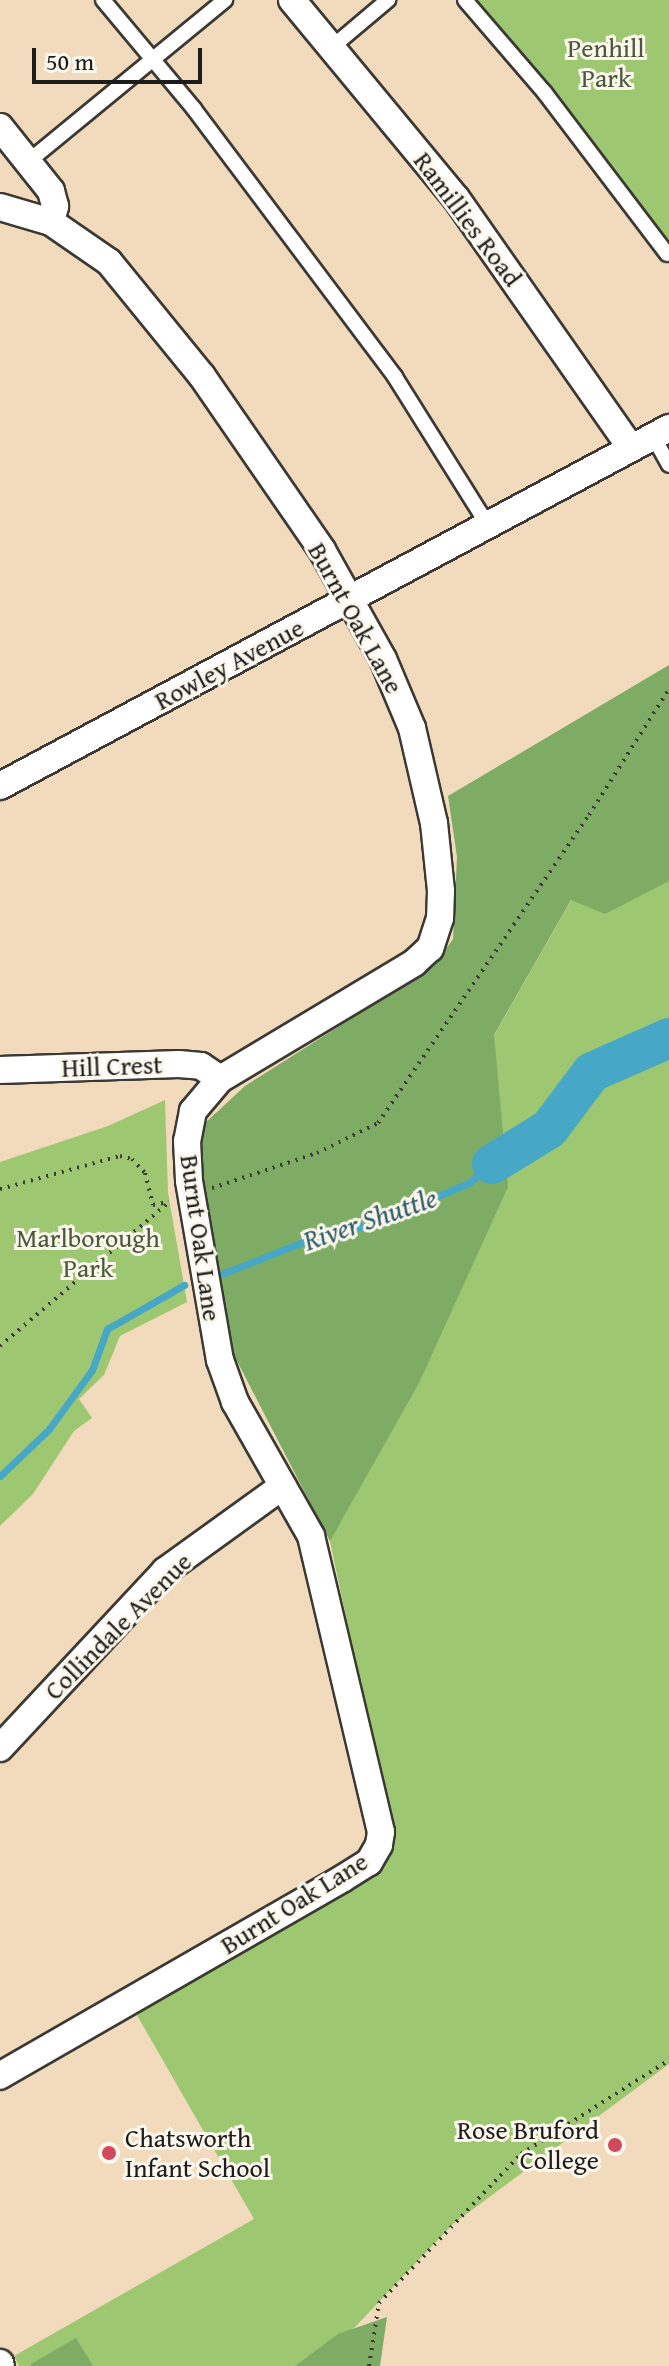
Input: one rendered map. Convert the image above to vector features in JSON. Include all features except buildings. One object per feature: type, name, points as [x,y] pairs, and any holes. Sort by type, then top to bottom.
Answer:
[{"type":"street","name":"Ramillies Road","points":[[292,0],[651,438]]},
{"type":"street","points":[[0,127],[29,161],[54,199],[51,222]]},
{"type":"street","name":"Burnt Oak Lane","points":[[0,207],[51,222],[99,252],[202,376],[351,599],[401,699],[429,792],[441,891],[436,935],[414,963],[220,1079],[193,1111],[189,1181],[220,1360],[235,1402],[308,1529],[318,1560],[381,1832],[379,1845],[369,1862],[328,1887],[0,2076]]},
{"type":"street","name":"Rowley Avenue","points":[[0,786],[651,438]]},
{"type":"street","name":"Hill Crest","points":[[0,1070],[179,1064],[201,1066],[220,1079]]},
{"type":"street","name":"Collindale Avenue","points":[[0,1748],[165,1571],[283,1486]]},
{"type":"lane","points":[[103,0],[151,58],[395,377],[488,525]]},
{"type":"lane","points":[[29,161],[225,0]]},
{"type":"lane","points":[[331,48],[388,0]]},
{"type":"lane","points":[[465,0],[545,93],[668,255]]},
{"type":"lane","points":[[651,438],[669,465]]},
{"type":"path","points":[[202,1191],[317,1153],[378,1123],[581,828],[669,689]]},
{"type":"path","points":[[0,1189],[120,1156],[132,1159],[145,1173],[153,1205],[170,1202],[0,1346]]},
{"type":"path","points":[[369,2366],[379,2303],[521,2154],[669,2060]]},
{"type":"green space","name":"Penhill Park","points":[[474,0],[669,0],[669,240],[654,228]]},
{"type":"green space","points":[[669,665],[669,881],[605,914],[571,900],[494,1035],[508,1187],[419,1383],[330,1541],[234,1355],[200,1174],[204,1124],[245,1086],[434,966],[453,939],[457,857],[448,796]]},
{"type":"green space","points":[[669,729],[669,2064],[453,2224],[318,2366],[19,2366],[14,2356],[254,2219],[134,2010],[392,1835],[330,1541],[234,1355],[415,1174]]},
{"type":"green space","name":"Marlborough Park","points":[[165,1100],[168,1193],[187,1302],[120,1336],[104,1375],[79,1399],[92,1418],[74,1431],[33,1494],[0,1526],[0,1162],[108,1126]]},
{"type":"green space","points":[[387,2317],[380,2366],[295,2366],[338,2334]]},
{"type":"green space","points":[[76,2338],[93,2366],[31,2366],[31,2364]]},
{"type":"waterway","name":"River Shuttle","points":[[492,1164],[549,1129],[592,1072],[669,1038]]},
{"type":"waterway","name":"River Shuttle","points":[[214,1277],[336,1229],[368,1226],[469,1183],[492,1164]]},
{"type":"waterway","name":"River Shuttle","points":[[0,1476],[49,1429],[92,1370],[107,1329],[184,1285]]},
{"type":"place","name":"Rose Bruford College","points":[[615,2145]]},
{"type":"place","name":"Chatsworth Infant School","points":[[109,2153]]}]
